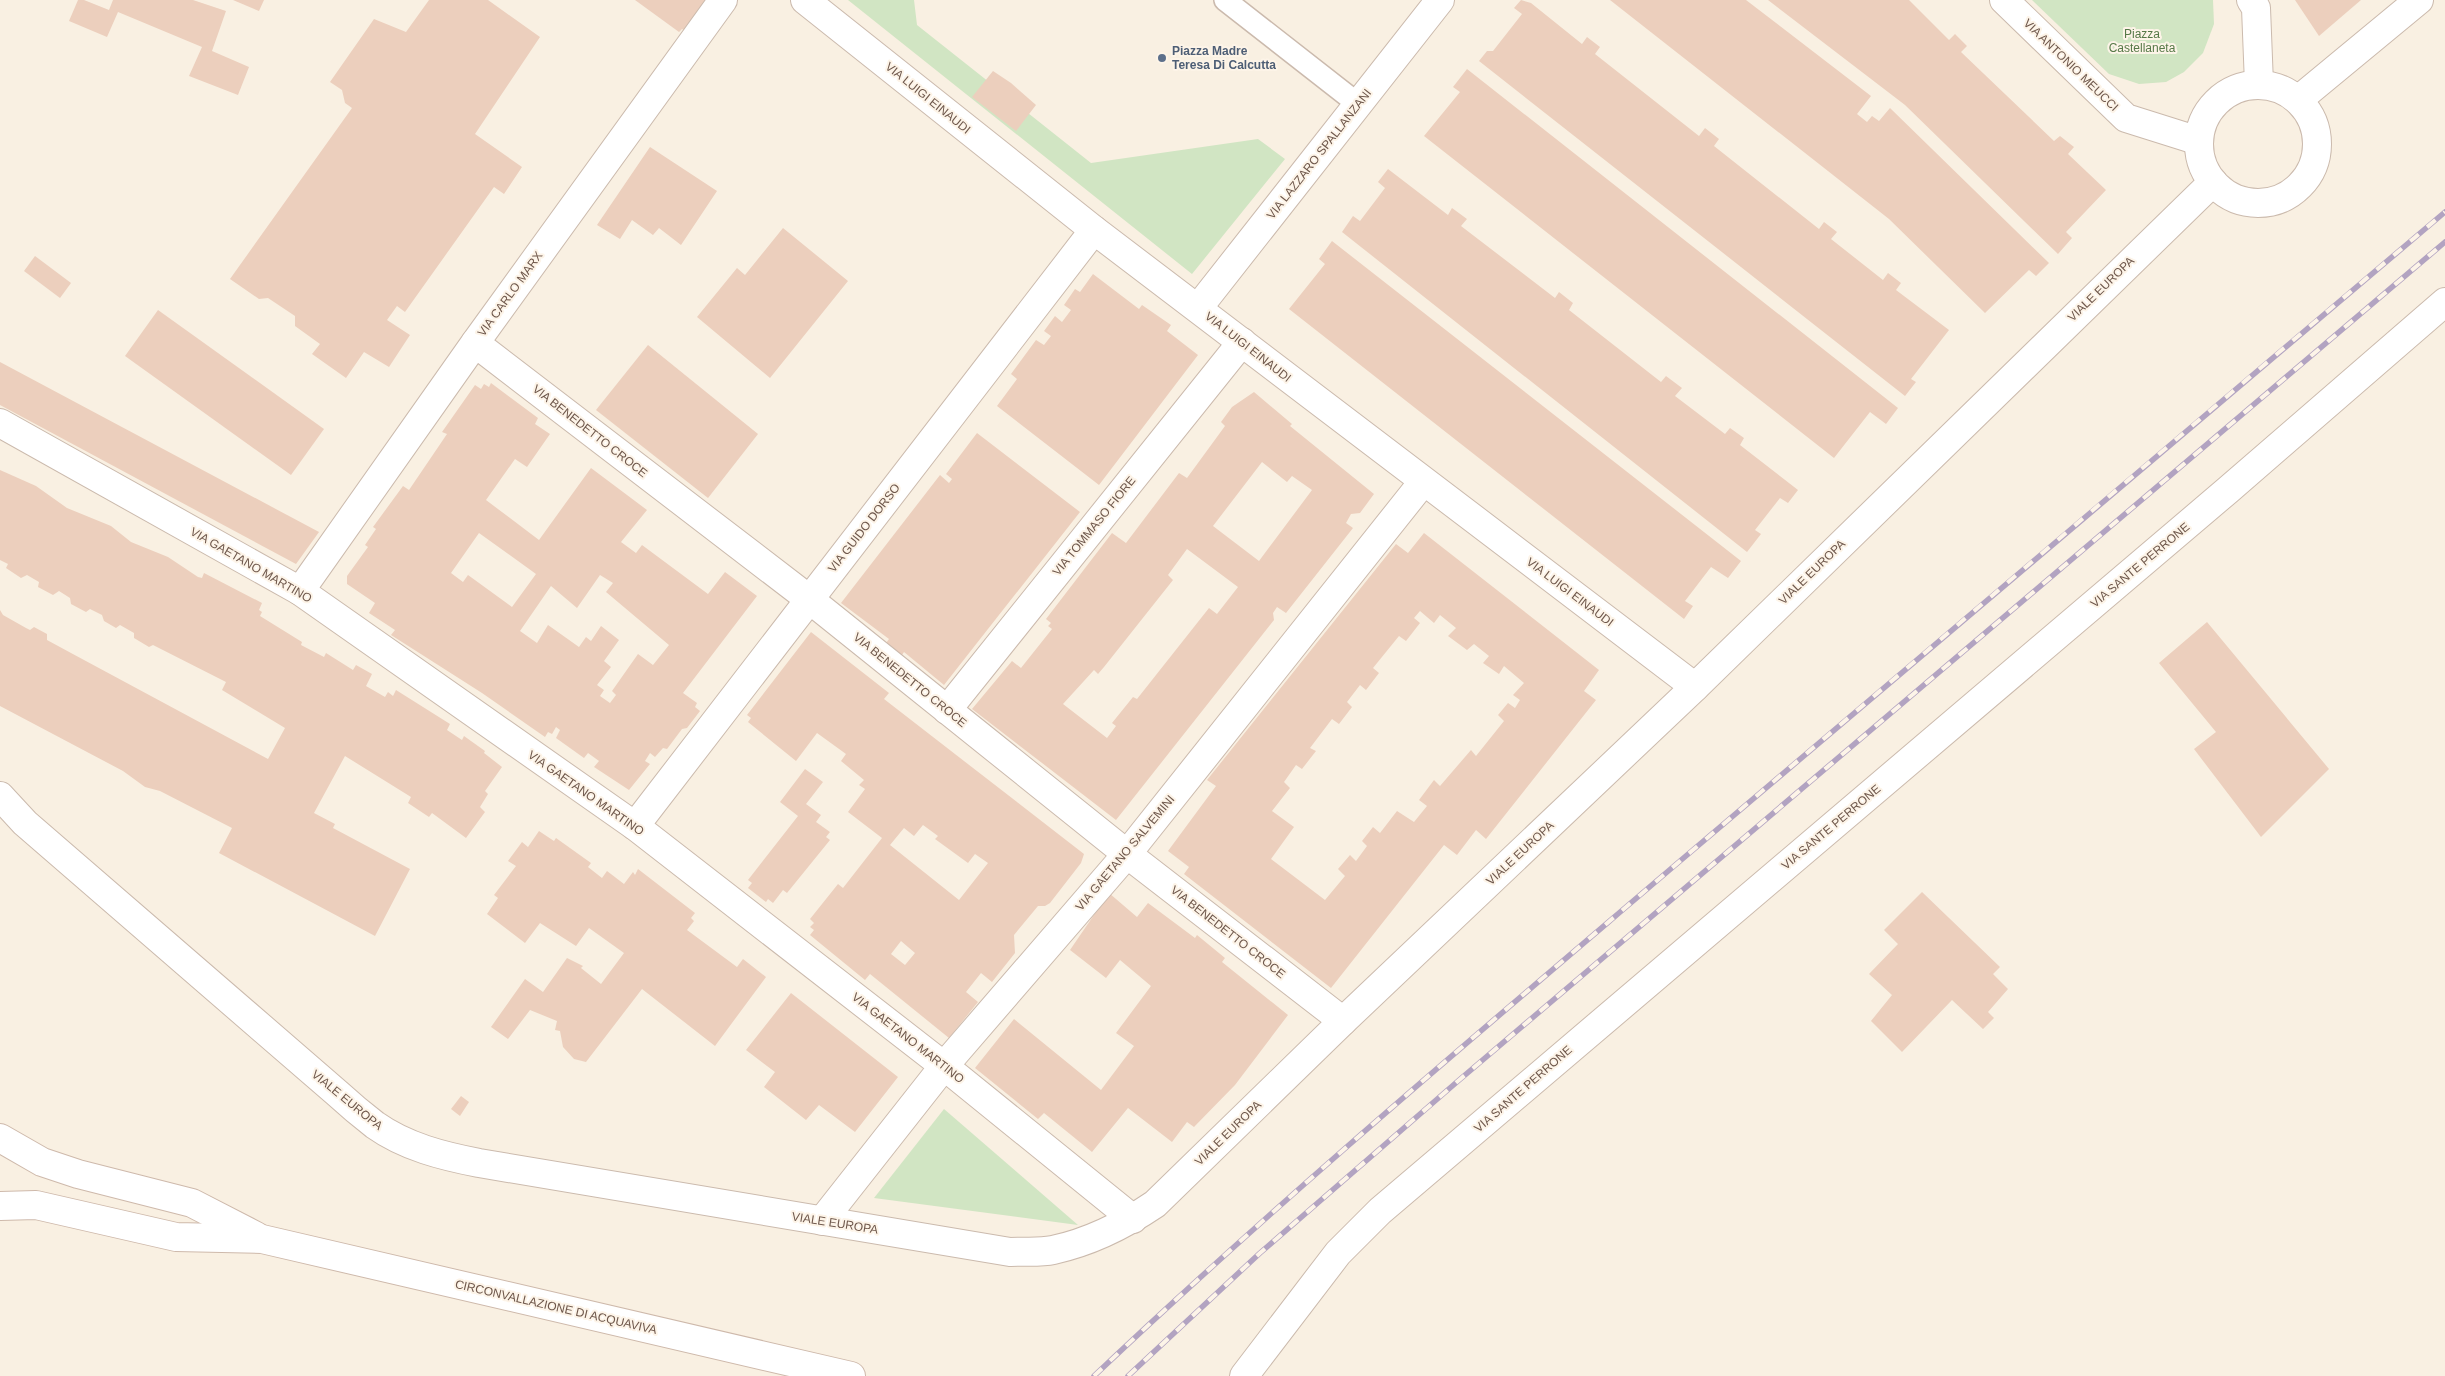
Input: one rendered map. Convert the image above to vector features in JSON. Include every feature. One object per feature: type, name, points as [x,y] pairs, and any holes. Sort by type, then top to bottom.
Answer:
[{"type":"street","name":"VIA CARLO MARX","points":[[300,591],[475,343],[723,0]]},
{"type":"street","name":"VIA LUIGI EINAUDI","points":[[805,0],[1094,230],[1695,687]]},
{"type":"street","name":"VIA LAZZARO SPALLANZANI","points":[[1198,308],[1440,0]]},
{"type":"street","name":"VIA ANTONIO MEUCCI","points":[[2004,0],[2126,118],[2200,141]]},
{"type":"street","points":[[2251,0],[2256,8],[2259,84]]},
{"type":"street","points":[[2298,100],[2419,0]]},
{"type":"street","points":[[2259,84],[2279,88],[2298,100],[2311,116],[2318,147],[2313,168],[2306,179],[2285,197],[2265,203],[2240,200],[2221,190],[2212,182],[2203,165],[2200,141],[2204,121],[2215,104],[2226,94],[2244,86],[2259,84]]},
{"type":"street","name":"VIALE EUROPA","points":[[0,796],[25,823],[337,1093],[376,1126],[403,1142],[437,1154],[479,1163],[1010,1252],[1051,1250],[1086,1241],[1133,1219],[1156,1204],[1343,1021],[1695,687],[2212,182]]},
{"type":"street","name":"VIA GUIDO DORSO","points":[[635,826],[1094,230]]},
{"type":"street","name":"VIA SANTE PERRONE","points":[[1244,1376],[1338,1253],[1380,1211],[2228,490],[2445,302]]},
{"type":"street","name":"VIA TOMMASO FIORE","points":[[947,710],[1242,342]]},
{"type":"street","name":"VIA BENEDETTO CROCE","points":[[475,343],[809,599],[1127,854],[1343,1021]]},
{"type":"street","name":"VIA GAETANO MARTINO","points":[[0,424],[300,591],[635,826],[944,1066],[1133,1219]]},
{"type":"street","name":"VIA GAETANO SALVEMINI","points":[[822,1220],[944,1066],[1127,854],[1423,482]]},
{"type":"street","name":"VIALE EUROPA","points":[[0,812],[25,823]]},
{"type":"street","points":[[0,1138],[51,1165],[192,1203],[262,1239]]},
{"type":"street","points":[[0,1206],[36,1205],[176,1237],[262,1239]]},
{"type":"street","name":"CIRCONVALLAZIONE DI ACQUAVIVA","points":[[262,1239],[851,1376]]},
{"type":"lane","points":[[1225,0],[1358,104]]},
{"type":"green space","points":[[848,0],[914,0],[917,25],[1091,163],[1258,139],[1285,159],[1192,274]]},
{"type":"green space","name":"Piazza Castellaneta","points":[[2032,0],[2213,0],[2214,24],[2203,53],[2184,72],[2166,82],[2139,84],[2109,74]]},
{"type":"green space","points":[[944,1109],[1078,1225],[874,1198]]},
{"type":"building","points":[[78,0],[84,0],[109,10],[113,0],[193,0],[226,11],[212,51],[249,67],[238,95],[189,76],[202,47],[118,12],[107,37],[69,21]]},
{"type":"building","points":[[233,0],[264,0],[259,11]]},
{"type":"building","points":[[429,0],[488,0],[540,37],[475,134],[522,167],[504,194],[494,187],[405,312],[397,306],[387,320],[410,335],[389,367],[364,352],[346,378],[312,354],[320,344],[295,326],[295,316],[268,298],[259,299],[230,279],[352,108],[345,103],[342,90],[330,82],[374,19],[406,32]]},
{"type":"building","points":[[635,0],[709,0],[686,31],[682,29],[679,32]]},
{"type":"building","points":[[1521,0],[1531,3],[1582,44],[1587,37],[1600,47],[1595,54],[1699,136],[1705,128],[1719,139],[1714,146],[1819,229],[1824,222],[1837,232],[1831,239],[1883,280],[1888,273],[1901,283],[1896,290],[1949,330],[1911,379],[1916,382],[1905,396],[1479,61],[1487,51],[1493,51],[1522,14],[1514,8]]},
{"type":"building","points":[[1610,0],[1746,0],[1871,96],[1857,114],[1867,122],[1872,116],[1879,121],[1890,108],[2049,263],[2036,276],[2029,270],[1985,313],[1889,219]]},
{"type":"building","points":[[1768,0],[1909,0],[1949,40],[1955,34],[1967,46],[1961,52],[2054,141],[2060,136],[2074,147],[2068,154],[2106,190],[2066,232],[2072,238],[2058,254],[1905,105]]},
{"type":"building","points":[[2295,0],[2361,0],[2319,36]]},
{"type":"building","points":[[1467,69],[1898,408],[1886,424],[1870,412],[1834,458],[1424,136],[1460,92],[1453,87]]},
{"type":"building","points":[[993,71],[1011,83],[1036,105],[1016,131],[972,97]]},
{"type":"building","points":[[650,147],[717,191],[681,245],[659,228],[653,235],[632,220],[620,239],[597,225]]},
{"type":"building","points":[[1388,169],[1448,215],[1452,208],[1467,219],[1461,226],[1555,298],[1559,292],[1573,303],[1569,310],[1661,382],[1666,376],[1682,388],[1675,396],[1725,434],[1730,428],[1744,438],[1740,445],[1798,490],[1788,503],[1780,498],[1755,530],[1761,534],[1747,552],[1342,232],[1353,216],[1360,221],[1385,188],[1378,182]]},
{"type":"building","points":[[783,228],[848,281],[770,378],[697,317],[737,268],[745,275]]},
{"type":"building","points":[[1332,241],[1741,561],[1728,578],[1711,567],[1685,601],[1693,606],[1684,619],[1289,309],[1325,264],[1319,259]]},
{"type":"building","points":[[35,256],[71,283],[60,298],[24,271]]},
{"type":"building","points":[[1093,274],[1139,309],[1142,305],[1171,325],[1167,331],[1198,355],[1099,485],[997,406],[1017,379],[1011,374],[1036,340],[1044,345],[1051,336],[1044,331],[1055,316],[1062,322],[1071,310],[1064,305],[1075,289],[1080,292]]},
{"type":"building","points":[[158,310],[324,429],[291,475],[125,356]]},
{"type":"building","points":[[648,345],[758,434],[708,498],[596,410]]},
{"type":"building","points":[[0,362],[319,532],[296,564],[0,405]]},
{"type":"building","points":[[491,383],[538,418],[535,424],[550,434],[527,467],[515,459],[486,500],[539,540],[591,468],[647,510],[621,542],[636,553],[642,545],[708,594],[725,572],[757,596],[683,693],[697,703],[695,707],[700,711],[687,728],[682,729],[667,749],[663,748],[655,757],[650,753],[645,761],[650,764],[629,790],[594,767],[599,761],[588,753],[584,758],[556,738],[560,730],[556,727],[552,734],[548,732],[545,737],[482,693],[391,635],[395,630],[369,613],[375,603],[347,584],[347,576],[368,547],[365,545],[376,529],[373,527],[403,486],[409,490],[447,434],[442,432],[475,385],[481,389],[484,384],[489,387]],"holes":[[[479,533],[536,574],[512,607],[468,575],[463,582],[451,573]],[[600,575],[613,583],[606,592],[669,645],[653,665],[638,654],[612,691],[616,695],[610,703],[600,696],[604,690],[597,685],[611,667],[604,661],[619,640],[601,626],[591,641],[586,637],[579,647],[548,625],[537,643],[520,631],[551,586],[577,608]]]},
{"type":"building","points":[[1254,392],[1292,424],[1290,426],[1374,494],[1360,513],[1351,514],[1346,523],[1353,528],[1286,613],[1277,607],[1273,613],[1274,620],[1116,820],[972,709],[1012,661],[1021,668],[1052,629],[1048,626],[1051,623],[1046,619],[1112,533],[1126,543],[1179,473],[1187,478],[1225,426],[1221,422],[1232,407]],"holes":[[[1262,462],[1287,482],[1292,476],[1312,490],[1259,561],[1213,526]],[[1187,549],[1238,587],[1217,614],[1209,608],[1137,699],[1133,697],[1112,723],[1116,726],[1107,738],[1063,704],[1094,670],[1098,674],[1104,667],[1173,580],[1168,575]]]},
{"type":"building","points":[[977,433],[1080,512],[944,685],[904,652],[902,655],[886,643],[889,639],[841,603],[940,475],[949,483],[952,479],[946,474]]},
{"type":"building","points":[[0,470],[36,486],[67,508],[111,526],[131,542],[168,557],[198,577],[202,578],[204,573],[262,603],[259,610],[262,612],[260,616],[302,642],[301,645],[324,657],[326,653],[353,670],[356,665],[372,674],[366,686],[385,697],[388,692],[393,696],[396,690],[450,724],[447,730],[462,740],[464,736],[485,751],[484,753],[502,767],[485,791],[488,794],[480,807],[485,812],[466,838],[432,813],[429,817],[408,803],[411,797],[345,756],[314,813],[335,824],[333,828],[410,869],[375,936],[219,853],[232,828],[160,791],[145,787],[123,771],[0,706],[0,610],[3,615],[26,628],[30,630],[34,627],[47,634],[47,640],[268,759],[285,728],[222,690],[226,682],[153,645],[149,647],[134,638],[134,633],[120,625],[116,628],[104,621],[102,615],[90,609],[86,612],[71,604],[70,598],[59,591],[53,595],[38,587],[39,582],[27,575],[21,578],[6,568],[8,564],[0,560]]},
{"type":"building","points":[[1424,533],[1599,670],[1584,691],[1596,700],[1486,839],[1476,830],[1457,855],[1444,845],[1331,988],[1184,874],[1189,867],[1168,851],[1216,786],[1207,780],[1396,544],[1408,553]],"holes":[[[1420,611],[1434,623],[1440,615],[1456,628],[1448,636],[1467,650],[1474,644],[1489,656],[1483,663],[1499,674],[1504,666],[1524,683],[1513,695],[1520,700],[1515,708],[1508,703],[1498,715],[1504,721],[1476,756],[1471,750],[1440,786],[1434,780],[1419,800],[1427,806],[1414,822],[1397,811],[1380,833],[1373,827],[1362,841],[1367,846],[1356,861],[1350,855],[1338,869],[1345,876],[1325,900],[1271,859],[1294,827],[1272,811],[1290,788],[1284,782],[1296,765],[1302,769],[1316,751],[1310,748],[1332,719],[1339,724],[1352,707],[1347,702],[1360,685],[1366,690],[1379,673],[1373,668],[1399,636],[1406,641],[1420,623],[1414,618]]]},
{"type":"building","points":[[2207,622],[2329,769],[2261,837],[2194,749],[2216,732],[2159,663]]},
{"type":"building","points":[[811,632],[889,693],[884,699],[1084,854],[1081,863],[1050,903],[1045,906],[1038,906],[1014,935],[1015,953],[992,982],[981,973],[966,992],[978,1002],[949,1038],[870,974],[865,980],[810,935],[814,930],[810,927],[814,923],[810,919],[838,884],[843,888],[882,838],[848,812],[865,789],[859,785],[864,780],[841,761],[846,754],[817,733],[796,761],[748,722],[751,718],[747,715]],"holes":[[[923,825],[938,836],[935,839],[968,863],[975,854],[988,863],[959,900],[890,845],[904,828],[914,836]],[[901,941],[915,953],[905,965],[891,954]]]},
{"type":"building","points":[[805,769],[823,782],[806,804],[821,815],[816,822],[830,832],[826,837],[830,840],[787,893],[783,890],[773,903],[768,899],[766,902],[748,888],[752,883],[748,880],[798,816],[780,802]]},
{"type":"building","points":[[539,831],[554,841],[556,838],[591,863],[588,867],[602,878],[607,871],[624,884],[633,872],[635,875],[638,869],[695,913],[691,918],[694,921],[687,930],[737,967],[743,959],[766,977],[715,1046],[642,989],[586,1062],[574,1059],[563,1047],[560,1031],[555,1030],[557,1021],[530,1010],[508,1039],[491,1027],[525,979],[543,992],[567,958],[583,966],[581,968],[601,984],[624,953],[589,928],[576,946],[540,923],[525,943],[487,914],[498,898],[494,895],[516,866],[508,861],[522,842],[528,847]]},
{"type":"building","points":[[1922,892],[2000,967],[1993,974],[2008,989],[1988,1012],[1994,1018],[1983,1029],[1952,1000],[1902,1052],[1871,1021],[1892,995],[1869,974],[1898,944],[1884,930]]},
{"type":"building","points":[[1109,893],[1137,917],[1148,903],[1195,938],[1197,935],[1225,958],[1222,962],[1288,1015],[1235,1085],[1194,1127],[1187,1122],[1172,1142],[1128,1108],[1092,1152],[1044,1113],[1038,1119],[975,1068],[1014,1019],[1101,1090],[1134,1046],[1116,1033],[1151,986],[1120,960],[1106,978],[1070,950]]},
{"type":"building","points":[[791,993],[898,1077],[855,1132],[819,1105],[806,1120],[764,1087],[775,1072],[746,1050]]},
{"type":"building","points":[[461,1096],[469,1102],[460,1116],[451,1109]]},
{"type":"railway","points":[[1094,1376],[1237,1244],[1457,1051],[2445,212]]},
{"type":"railway","points":[[1128,1376],[1260,1253],[1458,1081],[2445,242]]},
{"type":"place","name":"Piazza Madre Teresa Di Calcutta","points":[[1162,58]]}]
